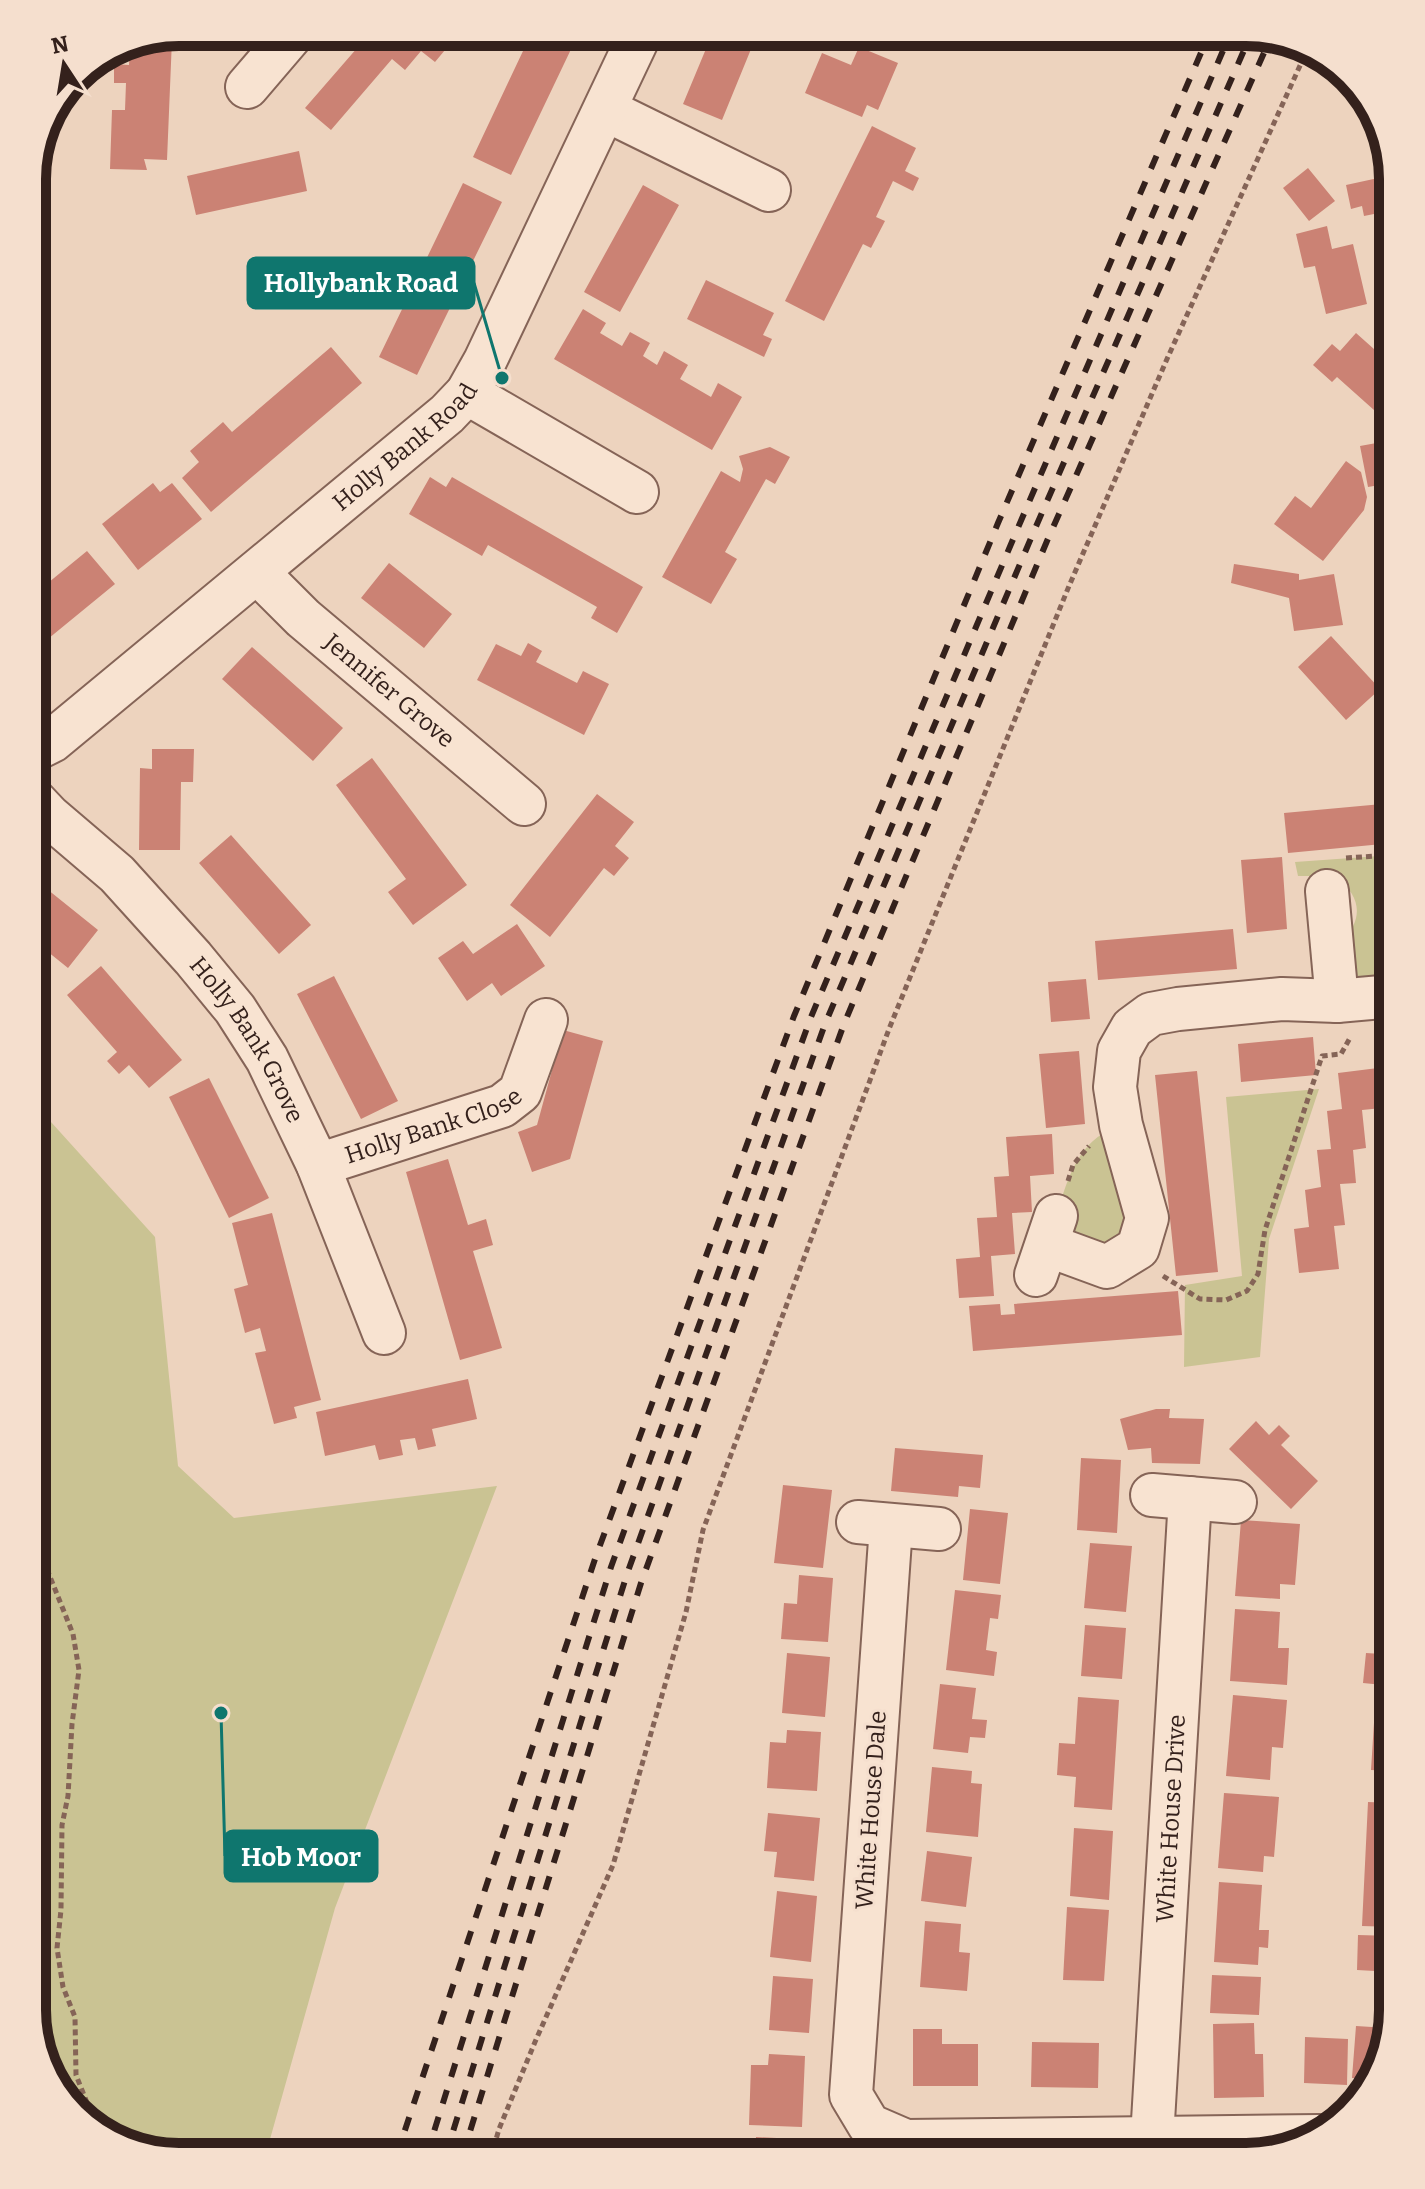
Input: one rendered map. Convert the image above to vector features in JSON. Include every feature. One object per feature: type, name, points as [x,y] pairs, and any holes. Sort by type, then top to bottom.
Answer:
[{"type":"street","points":[[247,87],[282,46]]},
{"type":"street","name":"Holly Bank Road","points":[[46,744],[447,414],[467,393],[635,46]]},
{"type":"street","points":[[606,110],[769,190]]},
{"type":"street","points":[[467,393],[637,492]]},
{"type":"street","name":"Jennifer Grove","points":[[257,572],[303,618],[524,804]]},
{"type":"street","name":"Holly Bank Grove","points":[[46,813],[117,874],[235,1009],[267,1059],[318,1165],[384,1333]]},
{"type":"street","points":[[1046,1245],[1107,1267],[1138,1248],[1147,1218],[1121,1125],[1115,1087],[1119,1051],[1132,1028],[1151,1014],[1282,999],[1367,999],[1327,891]]},
{"type":"street","name":"Holly Bank Close","points":[[318,1165],[502,1106],[520,1092],[546,1020]]},
{"type":"street","name":"White House Drive","points":[[1152,2138],[1171,1496],[1235,1502]]},
{"type":"street","name":"White House Dale","points":[[939,1529],[874,1524],[851,2095],[869,2125],[906,2141],[1152,2138]]},
{"type":"street","points":[[1152,2138],[1285,2136]]},
{"type":"path","points":[[495,2143],[535,2042],[613,1865],[686,1612],[703,1530],[889,1029],[1075,571],[1303,59]]},
{"type":"path","points":[[1128,1254],[1200,1299],[1226,1300],[1247,1291],[1258,1274],[1265,1230],[1322,1056],[1341,1054],[1367,999]]},
{"type":"path","points":[[1046,1245],[1073,1165],[1097,1137],[1121,1125]]},
{"type":"path","points":[[46,1567],[73,1634],[79,1670],[68,1796],[62,1825],[57,1948],[63,1987],[75,2017],[76,2075],[89,2107]]},
{"type":"shaded area","points":[[1379,856],[1379,981],[1355,977],[1342,943],[1356,916],[1357,908],[1351,892],[1337,876],[1298,876],[1295,862]]},
{"type":"shaded area","points":[[1319,1089],[1269,1239],[1260,1357],[1184,1367],[1185,1285],[1242,1276],[1226,1097]]},
{"type":"shaded area","points":[[46,1116],[155,1237],[178,1466],[234,1518],[497,1486],[335,1908],[269,2143],[171,2143],[136,2136],[105,2121],[85,2104],[64,2076],[51,2044],[46,2010]]},
{"type":"shaded area","points":[[1109,1130],[1135,1221],[1117,1249],[1081,1245],[1071,1228],[1056,1216],[1080,1156],[1097,1137]]},
{"type":"building","points":[[359,46],[440,46],[445,50],[435,62],[421,51],[405,70],[392,59],[331,130],[305,108]]},
{"type":"building","points":[[525,46],[573,46],[511,175],[473,157]]},
{"type":"building","points":[[707,46],[752,46],[722,120],[683,104]]},
{"type":"building","points":[[172,47],[167,160],[144,159],[147,170],[110,169],[112,110],[125,110],[126,83],[114,83],[114,64],[129,65],[129,56]]},
{"type":"building","points":[[859,47],[898,63],[878,110],[867,105],[862,117],[805,93],[822,53],[851,65]]},
{"type":"building","points":[[872,126],[916,148],[905,171],[919,178],[913,191],[893,181],[876,217],[885,221],[871,248],[863,244],[824,321],[785,301]]},
{"type":"building","points":[[299,151],[307,191],[196,215],[187,176]]},
{"type":"building","points":[[1308,168],[1335,201],[1309,221],[1283,188]]},
{"type":"building","points":[[1379,178],[1379,213],[1364,216],[1362,206],[1351,209],[1346,185]]},
{"type":"building","points":[[463,183],[502,202],[417,375],[379,357]]},
{"type":"building","points":[[643,185],[679,205],[620,312],[584,292]]},
{"type":"building","points":[[1327,226],[1332,249],[1353,244],[1367,304],[1326,314],[1315,266],[1304,268],[1296,234]]},
{"type":"building","points":[[706,280],[774,313],[763,335],[772,339],[764,357],[687,319]]},
{"type":"building","points":[[583,309],[606,323],[600,333],[622,346],[630,332],[650,343],[643,356],[657,365],[664,351],[688,365],[680,379],[711,397],[718,383],[742,397],[712,450],[554,359]]},
{"type":"building","points":[[1356,333],[1379,354],[1379,414],[1337,377],[1332,382],[1313,365],[1332,344],[1340,351]]},
{"type":"building","points":[[331,347],[362,383],[211,512],[182,478],[199,462],[190,451],[223,422],[232,432]]},
{"type":"building","points":[[1379,443],[1379,485],[1368,487],[1360,446]]},
{"type":"building","points":[[770,447],[790,457],[775,484],[766,479],[725,552],[737,559],[711,604],[662,577],[721,471],[740,482],[743,469],[739,456]]},
{"type":"building","points":[[1346,461],[1361,472],[1367,497],[1364,510],[1323,561],[1274,524],[1295,496],[1311,508]]},
{"type":"building","points":[[430,477],[446,487],[452,477],[643,587],[617,633],[591,618],[597,607],[488,545],[482,556],[409,514]]},
{"type":"building","points":[[153,483],[160,492],[172,483],[202,519],[138,570],[102,524]]},
{"type":"building","points":[[87,551],[115,584],[46,641],[46,585]]},
{"type":"building","points":[[389,563],[452,614],[424,648],[361,598]]},
{"type":"building","points":[[1234,564],[1299,574],[1299,580],[1334,574],[1343,625],[1294,631],[1289,598],[1231,583]]},
{"type":"building","points":[[1331,636],[1379,690],[1346,720],[1298,667]]},
{"type":"building","points":[[528,643],[542,651],[536,662],[577,683],[583,671],[609,684],[584,735],[477,680],[496,644],[521,656]]},
{"type":"building","points":[[252,647],[343,728],[313,761],[222,679]]},
{"type":"building","points":[[152,749],[194,749],[193,782],[181,782],[180,850],[139,850],[140,768],[152,769]]},
{"type":"building","points":[[372,758],[467,885],[413,925],[388,892],[406,879],[336,785]]},
{"type":"building","points":[[597,794],[634,822],[615,846],[629,858],[614,876],[604,868],[550,937],[510,905]]},
{"type":"building","points":[[1379,804],[1379,844],[1288,853],[1284,813]]},
{"type":"building","points":[[231,835],[311,925],[279,954],[199,863]]},
{"type":"building","points":[[1282,857],[1287,929],[1247,933],[1241,860]]},
{"type":"building","points":[[46,888],[98,930],[68,968],[46,950]]},
{"type":"building","points":[[517,924],[545,966],[501,996],[492,983],[467,1001],[438,958],[463,941],[473,954]]},
{"type":"building","points":[[1233,929],[1237,969],[1098,980],[1095,941]]},
{"type":"building","points":[[101,966],[182,1060],[149,1088],[129,1065],[119,1074],[107,1061],[117,1052],[67,995]]},
{"type":"building","points":[[334,976],[398,1101],[361,1119],[297,994]]},
{"type":"building","points":[[1086,979],[1090,1019],[1051,1022],[1048,982]]},
{"type":"building","points":[[563,1030],[603,1041],[570,1159],[532,1172],[518,1132],[537,1125]]},
{"type":"building","points":[[1313,1037],[1316,1075],[1241,1082],[1238,1044]]},
{"type":"building","points":[[1079,1051],[1085,1124],[1046,1128],[1039,1054]]},
{"type":"building","points":[[1378,1068],[1379,1108],[1362,1110],[1366,1148],[1353,1150],[1356,1183],[1340,1184],[1345,1225],[1334,1226],[1339,1269],[1299,1273],[1294,1229],[1309,1227],[1305,1190],[1321,1187],[1317,1150],[1331,1149],[1327,1111],[1342,1109],[1338,1073]]},
{"type":"building","points":[[1197,1071],[1218,1272],[1176,1276],[1155,1075]]},
{"type":"building","points":[[209,1078],[269,1198],[229,1218],[169,1097]]},
{"type":"building","points":[[1052,1134],[1054,1174],[1030,1176],[1032,1212],[1012,1213],[1015,1254],[991,1256],[994,1296],[959,1298],[956,1259],[980,1257],[977,1218],[997,1217],[994,1177],[1009,1176],[1006,1137]]},
{"type":"building","points":[[448,1159],[468,1225],[486,1219],[493,1245],[473,1251],[502,1348],[460,1360],[406,1172]]},
{"type":"building","points":[[272,1213],[321,1400],[294,1407],[297,1418],[274,1424],[255,1353],[266,1351],[260,1328],[245,1333],[234,1289],[248,1285],[232,1223]]},
{"type":"building","points":[[1178,1291],[1182,1335],[973,1351],[969,1306],[1000,1304],[1001,1315],[1015,1314],[1014,1304]]},
{"type":"building","points":[[468,1379],[477,1419],[432,1429],[436,1446],[418,1450],[415,1438],[400,1440],[403,1455],[379,1460],[375,1445],[325,1456],[316,1412]]},
{"type":"building","points":[[1156,1409],[1170,1409],[1169,1418],[1204,1419],[1200,1464],[1152,1463],[1151,1448],[1128,1450],[1120,1419]]},
{"type":"building","points":[[1256,1421],[1269,1435],[1279,1425],[1290,1436],[1281,1445],[1318,1481],[1291,1509],[1229,1449]]},
{"type":"building","points":[[895,1448],[983,1455],[980,1488],[959,1486],[958,1497],[891,1491]]},
{"type":"building","points":[[1081,1458],[1121,1460],[1117,1533],[1077,1530]]},
{"type":"building","points":[[783,1485],[832,1490],[823,1568],[774,1563]]},
{"type":"building","points":[[970,1509],[1008,1513],[1000,1584],[963,1580]]},
{"type":"building","points":[[1241,1520],[1300,1524],[1295,1585],[1280,1584],[1280,1599],[1235,1596]]},
{"type":"building","points":[[1090,1543],[1132,1546],[1126,1612],[1084,1608]]},
{"type":"building","points":[[799,1575],[833,1578],[828,1642],[781,1639],[784,1603],[797,1604]]},
{"type":"building","points":[[955,1590],[1001,1595],[998,1619],[990,1618],[986,1650],[997,1652],[994,1676],[946,1670]]},
{"type":"building","points":[[1235,1609],[1280,1612],[1278,1648],[1289,1648],[1287,1685],[1230,1681]]},
{"type":"building","points":[[1085,1625],[1126,1628],[1122,1679],[1081,1676]]},
{"type":"building","points":[[787,1653],[830,1657],[825,1717],[782,1713]]},
{"type":"building","points":[[1366,1653],[1379,1654],[1379,1685],[1363,1683]]},
{"type":"building","points":[[940,1684],[976,1688],[972,1719],[987,1720],[985,1738],[970,1737],[968,1753],[933,1749]]},
{"type":"building","points":[[1233,1695],[1287,1700],[1283,1748],[1272,1747],[1270,1780],[1226,1776]]},
{"type":"building","points":[[1078,1697],[1119,1700],[1112,1810],[1074,1807],[1076,1777],[1057,1775],[1059,1743],[1075,1744]]},
{"type":"building","points":[[1375,1707],[1379,1707],[1379,1770],[1371,1770]]},
{"type":"building","points":[[787,1730],[821,1732],[817,1791],[767,1788],[770,1742],[786,1743]]},
{"type":"building","points":[[932,1767],[972,1771],[971,1783],[982,1784],[978,1837],[926,1832]]},
{"type":"building","points":[[1224,1793],[1279,1797],[1274,1857],[1264,1856],[1263,1872],[1218,1868]]},
{"type":"building","points":[[1368,1802],[1379,1802],[1379,1927],[1362,1926]]},
{"type":"building","points":[[768,1813],[820,1818],[814,1881],[774,1877],[777,1852],[764,1851]]},
{"type":"building","points":[[1074,1828],[1113,1831],[1109,1900],[1070,1896]]},
{"type":"building","points":[[927,1851],[972,1857],[966,1907],[921,1901]]},
{"type":"building","points":[[1219,1882],[1262,1885],[1259,1930],[1269,1930],[1268,1948],[1259,1947],[1258,1965],[1214,1962]]},
{"type":"building","points":[[777,1891],[817,1896],[811,1962],[770,1957]]},
{"type":"building","points":[[1067,1907],[1109,1910],[1104,1981],[1063,1980]]},
{"type":"building","points":[[925,1921],[961,1924],[959,1952],[970,1953],[967,1991],[920,1987]]},
{"type":"building","points":[[1358,1935],[1379,1936],[1379,1971],[1357,1970]]},
{"type":"building","points":[[1212,1975],[1261,1977],[1259,2015],[1210,2013]]},
{"type":"building","points":[[773,1976],[813,1979],[809,2033],[769,2030]]},
{"type":"building","points":[[1254,2023],[1255,2054],[1263,2054],[1264,2097],[1214,2098],[1213,2024]]},
{"type":"building","points":[[1356,2026],[1378,2027],[1369,2061],[1359,2079],[1352,2078]]},
{"type":"building","points":[[913,2029],[942,2029],[942,2044],[978,2044],[978,2086],[913,2086]]},
{"type":"building","points":[[1305,2037],[1348,2039],[1347,2085],[1304,2083]]},
{"type":"building","points":[[1032,2042],[1099,2043],[1098,2088],[1031,2087]]},
{"type":"building","points":[[769,2054],[805,2056],[802,2127],[749,2125],[751,2065],[768,2065]]},
{"type":"building","points":[[756,2137],[796,2139],[796,2143],[756,2143]]},
{"type":"railway","points":[[401,2143],[595,1559],[794,1016],[998,523],[1204,46]]},
{"type":"railway","points":[[430,2143],[611,1567],[811,1017],[1225,46]]},
{"type":"railway","points":[[449,2143],[627,1574],[825,1024],[1034,531],[1246,46]]},
{"type":"railway","points":[[466,2143],[641,1583],[844,1024],[1047,541],[1266,48]]},
{"type":"place","name":"Hollybank Road","points":[[502,378]]},
{"type":"place","name":"Hob Moor","points":[[221,1713]]}]
